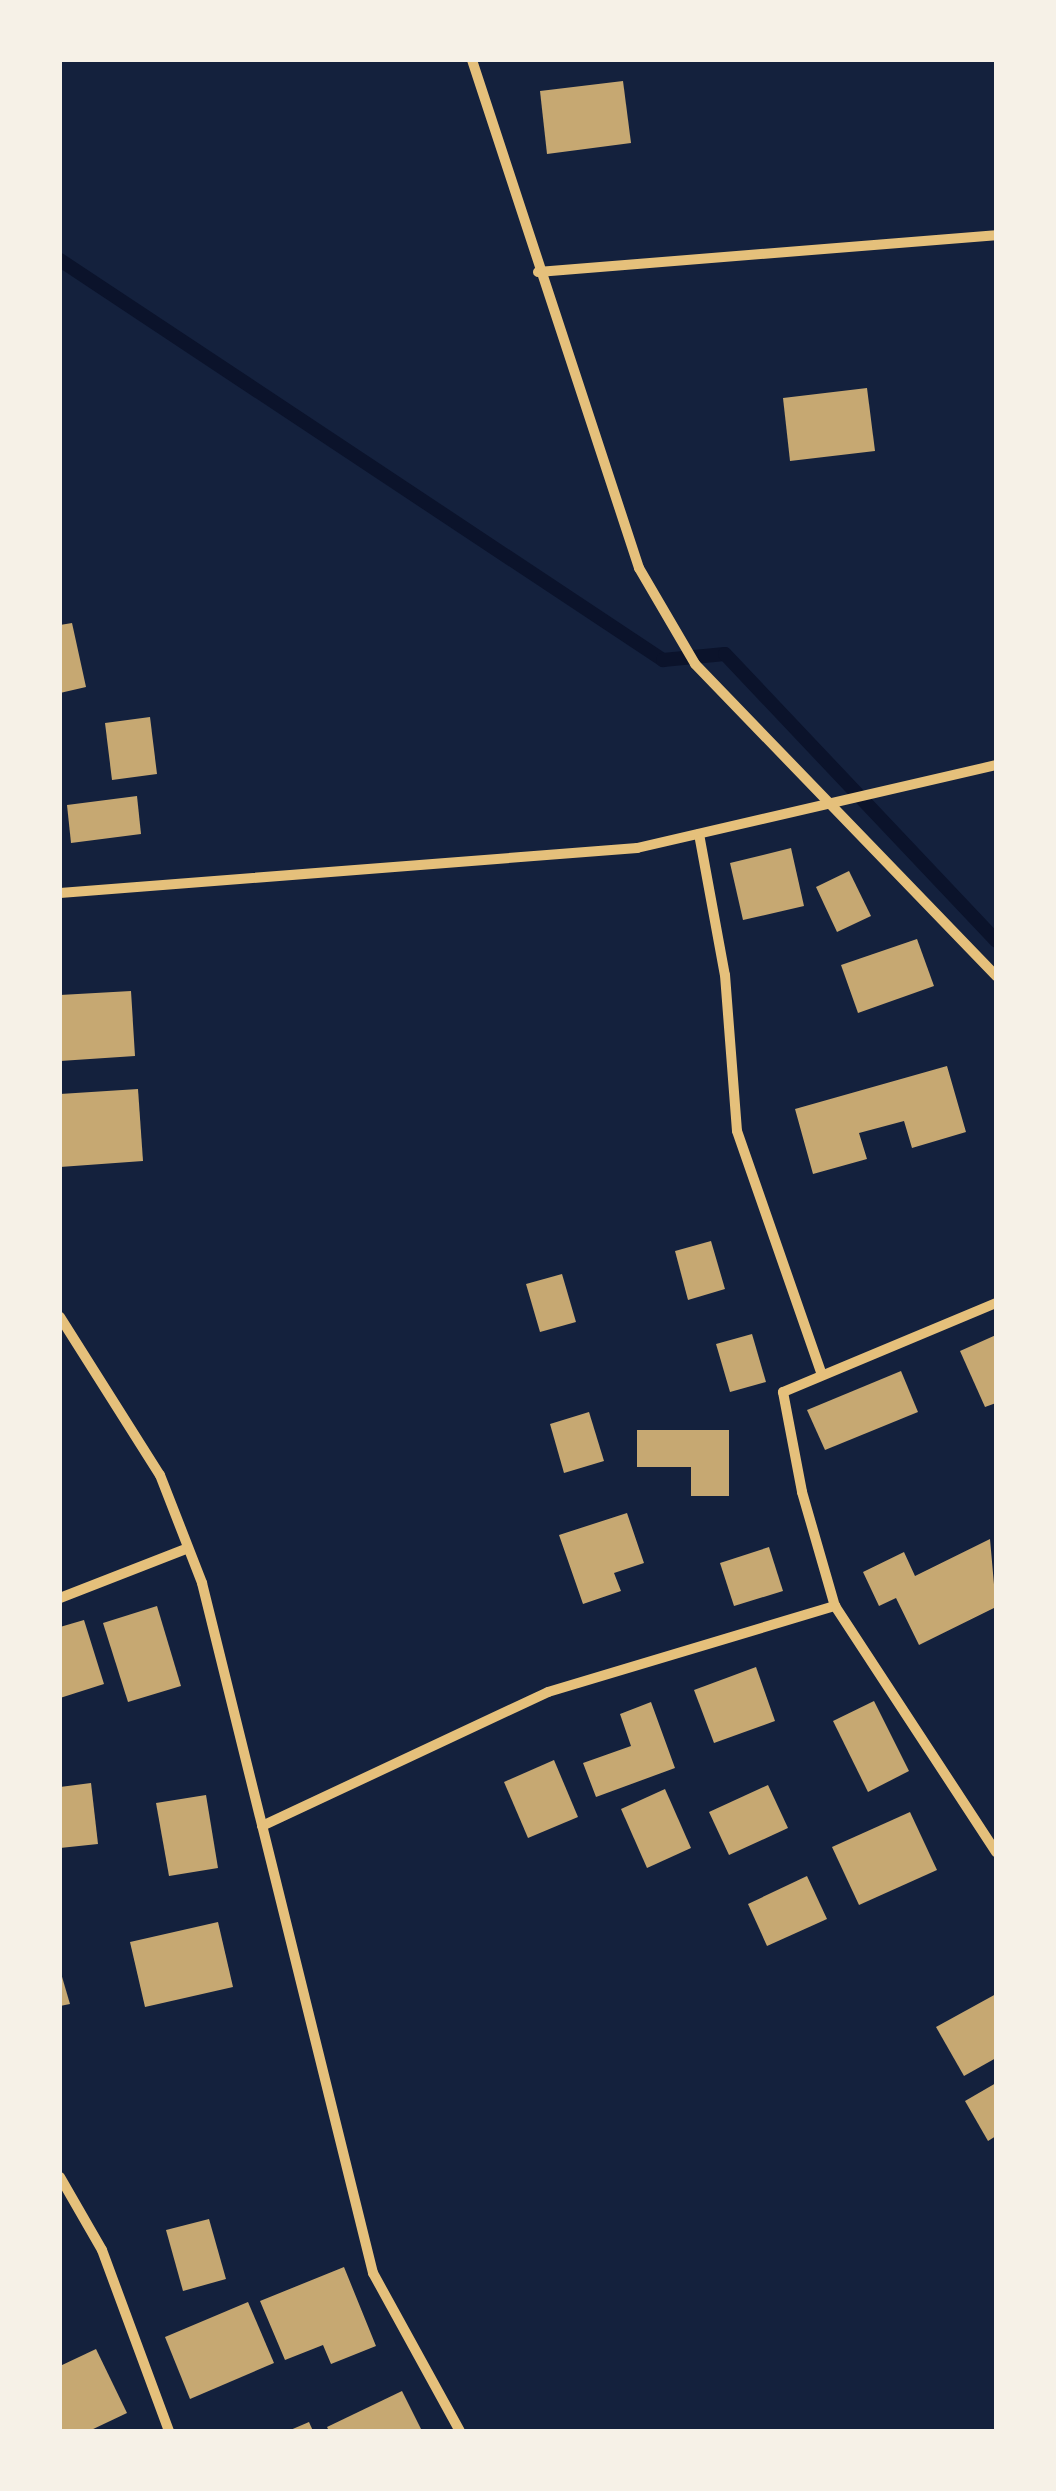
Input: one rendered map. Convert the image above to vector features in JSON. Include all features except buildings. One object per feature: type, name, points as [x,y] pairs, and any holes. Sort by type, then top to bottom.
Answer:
[{"type":"street","points":[[472,60],[538,272],[639,568],[695,664],[996,976]]},
{"type":"street","points":[[538,272],[996,235]]},
{"type":"street","points":[[60,893],[637,848],[832,806],[996,765]]},
{"type":"street","points":[[699,834],[725,975],[737,1131],[822,1375]]},
{"type":"street","points":[[996,1303],[783,1392],[802,1492],[836,1606],[996,1852]]},
{"type":"street","points":[[60,1316],[160,1475],[188,1548],[262,1826],[372,2274],[460,2431]]},
{"type":"street","points":[[60,1598],[188,1548]]},
{"type":"street","points":[[262,1826],[548,1692],[836,1606]]},
{"type":"street","points":[[60,2177],[102,2250],[169,2431]]},
{"type":"waterway","points":[[60,260],[663,660],[725,654],[996,941]]}]
